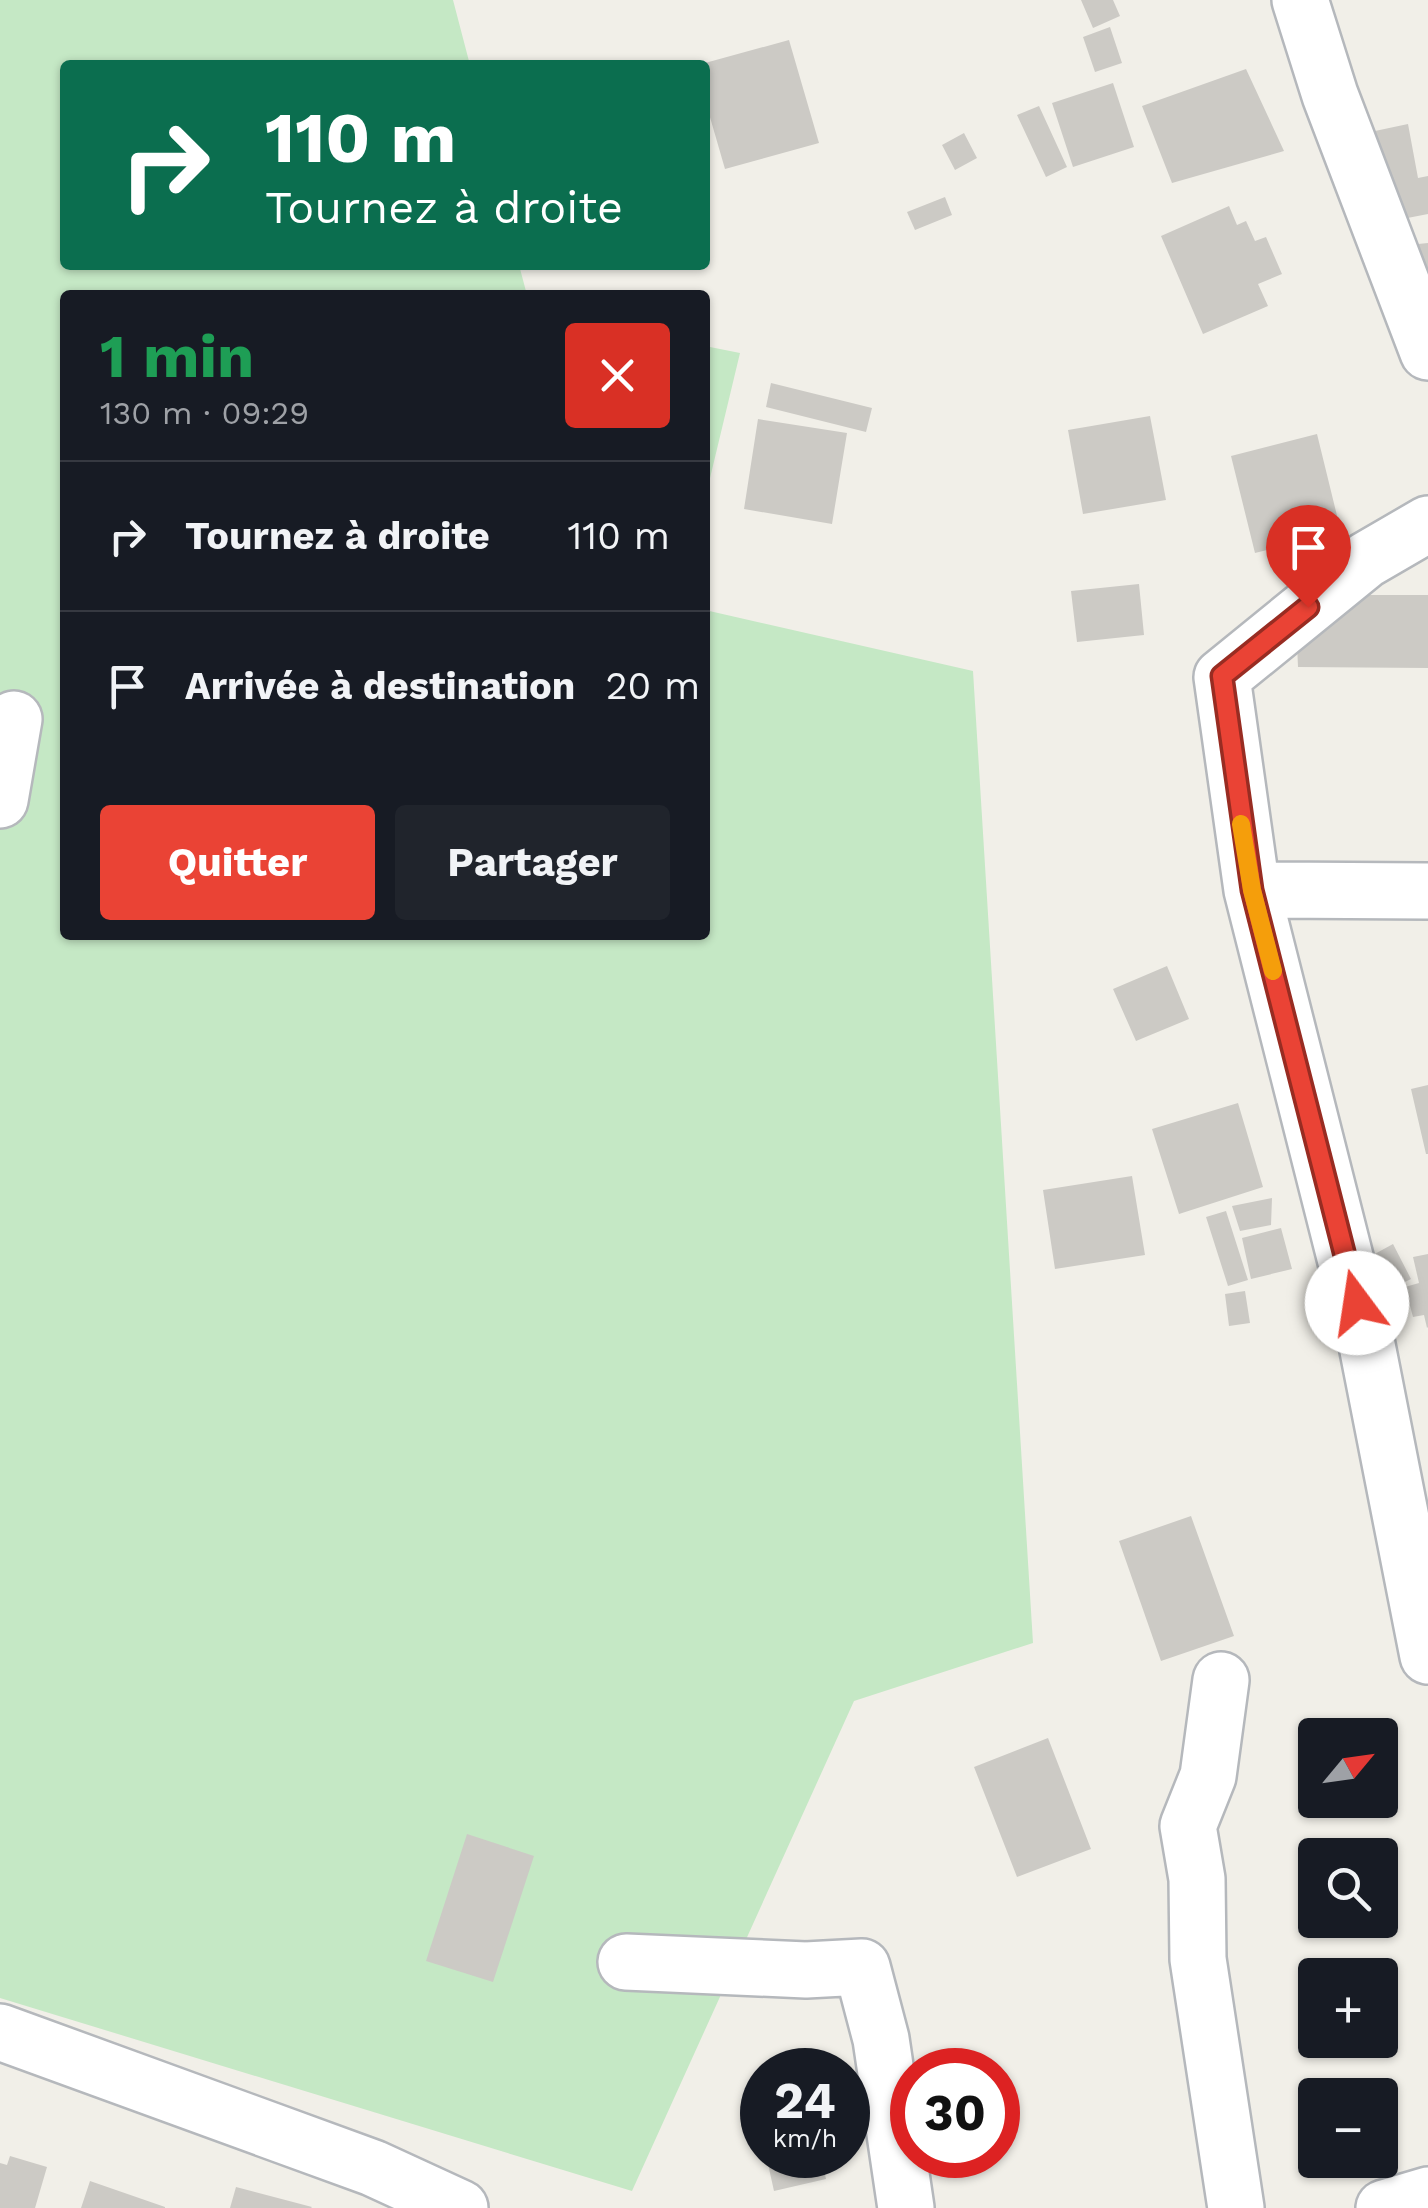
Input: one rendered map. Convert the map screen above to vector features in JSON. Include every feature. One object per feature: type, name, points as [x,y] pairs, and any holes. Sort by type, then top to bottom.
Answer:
[{"type":"street","points":[[1300,0],[1330,96],[1428,352]]},
{"type":"street","points":[[1428,524],[1366,560],[1222,676],[1252,890],[1366,1340],[1428,1656]]},
{"type":"street","points":[[0,800],[14,719]]},
{"type":"street","points":[[1252,890],[1428,892]]},
{"type":"street","points":[[1221,1680],[1208,1776],[1188,1826],[1197,1880],[1198,1959],[1236,2208]]},
{"type":"street","points":[[626,1962],[806,1970],[862,1968],[881,2039],[906,2208]]},
{"type":"street","points":[[0,2032],[373,2168],[460,2208]]},
{"type":"street","points":[[1384,2208],[1428,2195]]},
{"type":"green space","points":[[0,0],[453,0],[469,60],[60,60],[60,270],[520,270],[526,290],[60,290],[60,940],[710,940],[710,611],[973,671],[1033,1643],[854,1701],[632,2191],[0,1998]]},
{"type":"green space","points":[[710,347],[740,353],[710,478]]},
{"type":"building","points":[[1081,0],[1113,0],[1120,16],[1093,28]]},
{"type":"building","points":[[1110,27],[1122,63],[1095,72],[1083,37]]},
{"type":"building","points":[[789,40],[819,143],[725,169],[710,117],[710,62]]},
{"type":"building","points":[[1246,69],[1284,151],[1172,183],[1142,106]]},
{"type":"building","points":[[1113,83],[1134,147],[1073,167],[1052,103]]},
{"type":"building","points":[[1039,106],[1067,167],[1046,177],[1017,115]]},
{"type":"building","points":[[1408,124],[1418,178],[1428,176],[1428,214],[1392,221],[1375,131]]},
{"type":"building","points":[[964,133],[977,158],[955,170],[942,145]]},
{"type":"building","points":[[945,197],[952,215],[915,230],[907,212]]},
{"type":"building","points":[[1229,206],[1237,225],[1246,221],[1255,241],[1266,237],[1282,274],[1258,284],[1268,306],[1203,334],[1161,236]]},
{"type":"building","points":[[1428,243],[1428,277],[1427,277],[1418,244]]},
{"type":"building","points":[[771,383],[872,408],[866,432],[766,407]]},
{"type":"building","points":[[1150,416],[1166,500],[1083,514],[1068,430]]},
{"type":"building","points":[[758,419],[847,433],[832,524],[744,509]]},
{"type":"building","points":[[1317,434],[1341,532],[1255,553],[1231,456]]},
{"type":"building","points":[[1139,584],[1144,635],[1077,642],[1071,591]]},
{"type":"building","points":[[1364,595],[1428,595],[1428,668],[1298,667],[1297,644]]},
{"type":"building","points":[[1167,966],[1189,1019],[1136,1041],[1113,989]]},
{"type":"building","points":[[1428,1085],[1428,1154],[1426,1154],[1411,1089]]},
{"type":"building","points":[[1238,1103],[1263,1187],[1179,1214],[1152,1129]]},
{"type":"building","points":[[1132,1176],[1145,1255],[1055,1269],[1043,1190]]},
{"type":"building","points":[[1272,1198],[1271,1225],[1240,1231],[1232,1206]]},
{"type":"building","points":[[1226,1211],[1248,1280],[1228,1286],[1206,1217]]},
{"type":"building","points":[[1281,1228],[1292,1269],[1251,1279],[1242,1238]]},
{"type":"building","points":[[1393,1244],[1411,1279],[1389,1290],[1371,1256]]},
{"type":"building","points":[[1428,1254],[1427,1328],[1424,1315],[1413,1317],[1405,1287],[1419,1283],[1413,1257]]},
{"type":"building","points":[[1245,1291],[1250,1323],[1229,1326],[1225,1294]]},
{"type":"building","points":[[1191,1516],[1234,1636],[1161,1661],[1119,1541]]},
{"type":"building","points":[[1048,1738],[1091,1849],[1017,1877],[974,1767]]},
{"type":"building","points":[[467,1834],[534,1856],[493,1982],[426,1961]]},
{"type":"building","points":[[10,2156],[47,2167],[35,2208],[0,2208],[0,2163],[7,2165]]},
{"type":"building","points":[[771,2178],[826,2178],[826,2179],[774,2191]]},
{"type":"building","points":[[90,2181],[165,2207],[165,2208],[81,2208]]},
{"type":"building","points":[[236,2187],[312,2207],[230,2208]]},
{"type":"slow traffic","points":[[1241,824],[1252,890],[1273,971]]},
{"type":"route","points":[[1308,607],[1222,676],[1252,890],[1357,1303]]}]
